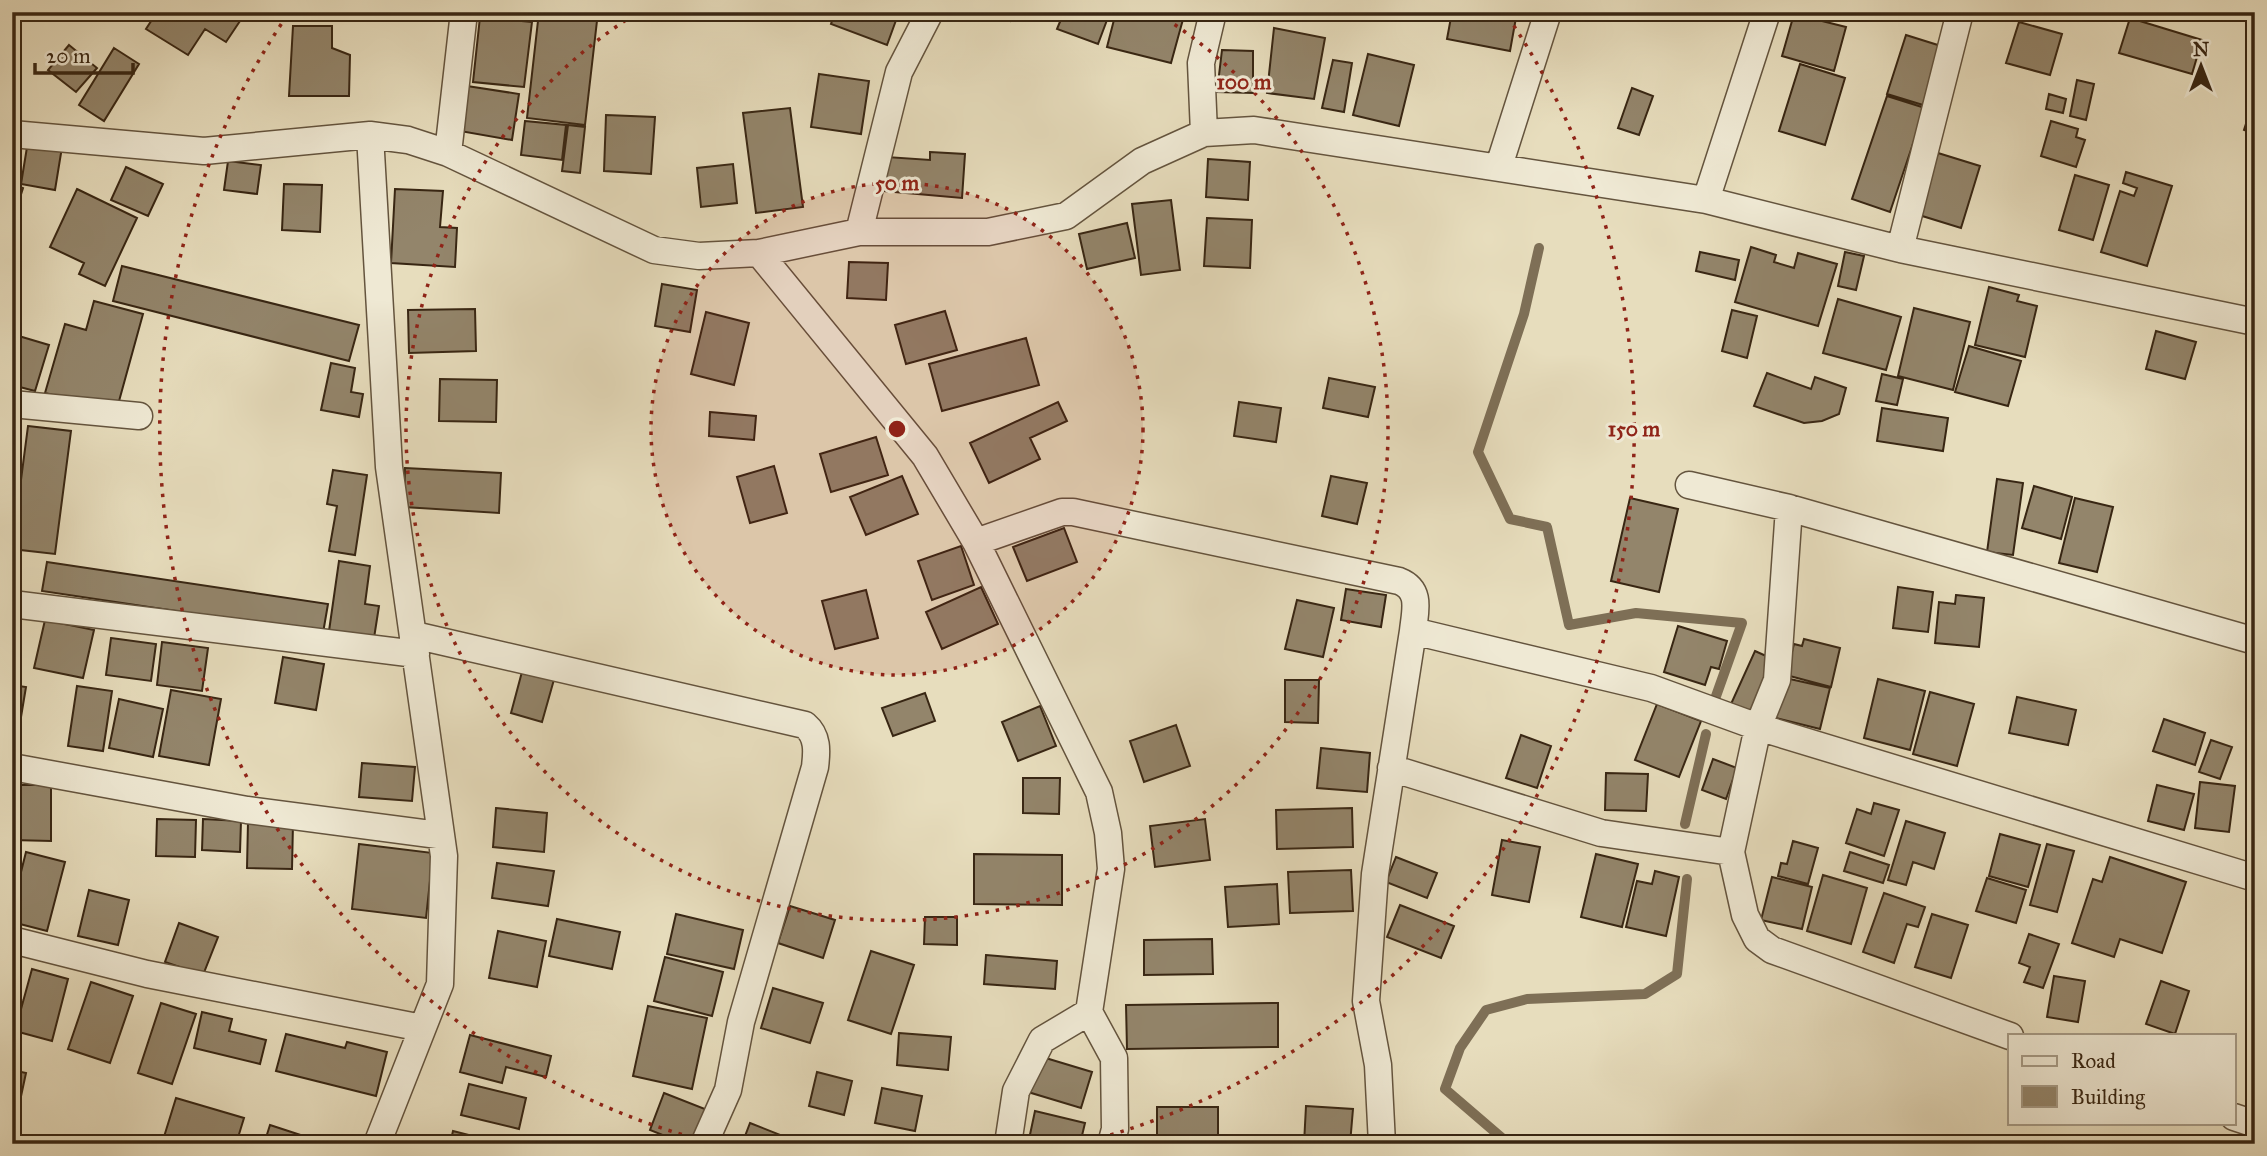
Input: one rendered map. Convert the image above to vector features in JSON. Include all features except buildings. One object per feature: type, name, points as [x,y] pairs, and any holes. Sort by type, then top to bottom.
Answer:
[{"type":"street","points":[[448,153],[464,12]]},
{"type":"street","points":[[859,232],[899,72],[930,12]]},
{"type":"street","points":[[1204,133],[1201,63],[1213,12]]},
{"type":"street","points":[[1499,166],[1548,12]]},
{"type":"street","points":[[1706,200],[1767,12]]},
{"type":"street","points":[[1900,249],[1960,12]]},
{"type":"street","points":[[12,134],[204,151],[370,135],[408,140],[448,153],[654,250],[699,256],[759,253],[859,232],[988,232],[1066,216],[1142,161],[1204,133],[1254,130],[1706,200],[1900,249],[2255,322]]},
{"type":"street","points":[[370,135],[389,467],[415,644],[438,835],[444,856],[440,984],[376,1144]]},
{"type":"street","points":[[759,253],[918,444],[976,542],[1098,792],[1108,833],[1111,869],[1089,1012],[1114,1058],[1115,1129],[1111,1144]]},
{"type":"street","points":[[12,404],[139,416]]},
{"type":"street","points":[[1689,485],[1789,508],[2255,641]]},
{"type":"street","points":[[1789,508],[1777,680],[1758,727],[1731,852],[1745,915],[1757,939],[1772,950],[2008,1035]]},
{"type":"street","points":[[976,542],[1062,512],[1087,515],[1408,584],[1416,598],[1413,631],[1375,874],[1366,1002],[1378,1065],[1382,1144]]},
{"type":"street","points":[[12,604],[415,644],[805,725],[811,730],[816,744],[815,767],[741,1022],[728,1090],[704,1144]]},
{"type":"street","points":[[1413,631],[1651,688],[1758,727],[2255,878]]},
{"type":"street","points":[[12,768],[247,810],[438,835]]},
{"type":"street","points":[[1391,768],[1601,833],[1731,852]]},
{"type":"street","points":[[12,940],[147,974],[422,1028]]},
{"type":"street","points":[[1008,1144],[1016,1091],[1042,1040],[1089,1012]]},
{"type":"street","points":[[2236,1118],[2255,1124]]},
{"type":"waterway","points":[[1539,248],[1524,314],[1478,452],[1510,519],[1547,527],[1569,625],[1636,613],[1742,623],[1715,699]]},
{"type":"waterway","points":[[1685,824],[1706,734]]},
{"type":"waterway","points":[[1509,1144],[1445,1089],[1460,1048],[1486,1010],[1527,999],[1645,994],[1677,974],[1687,879]]}]
